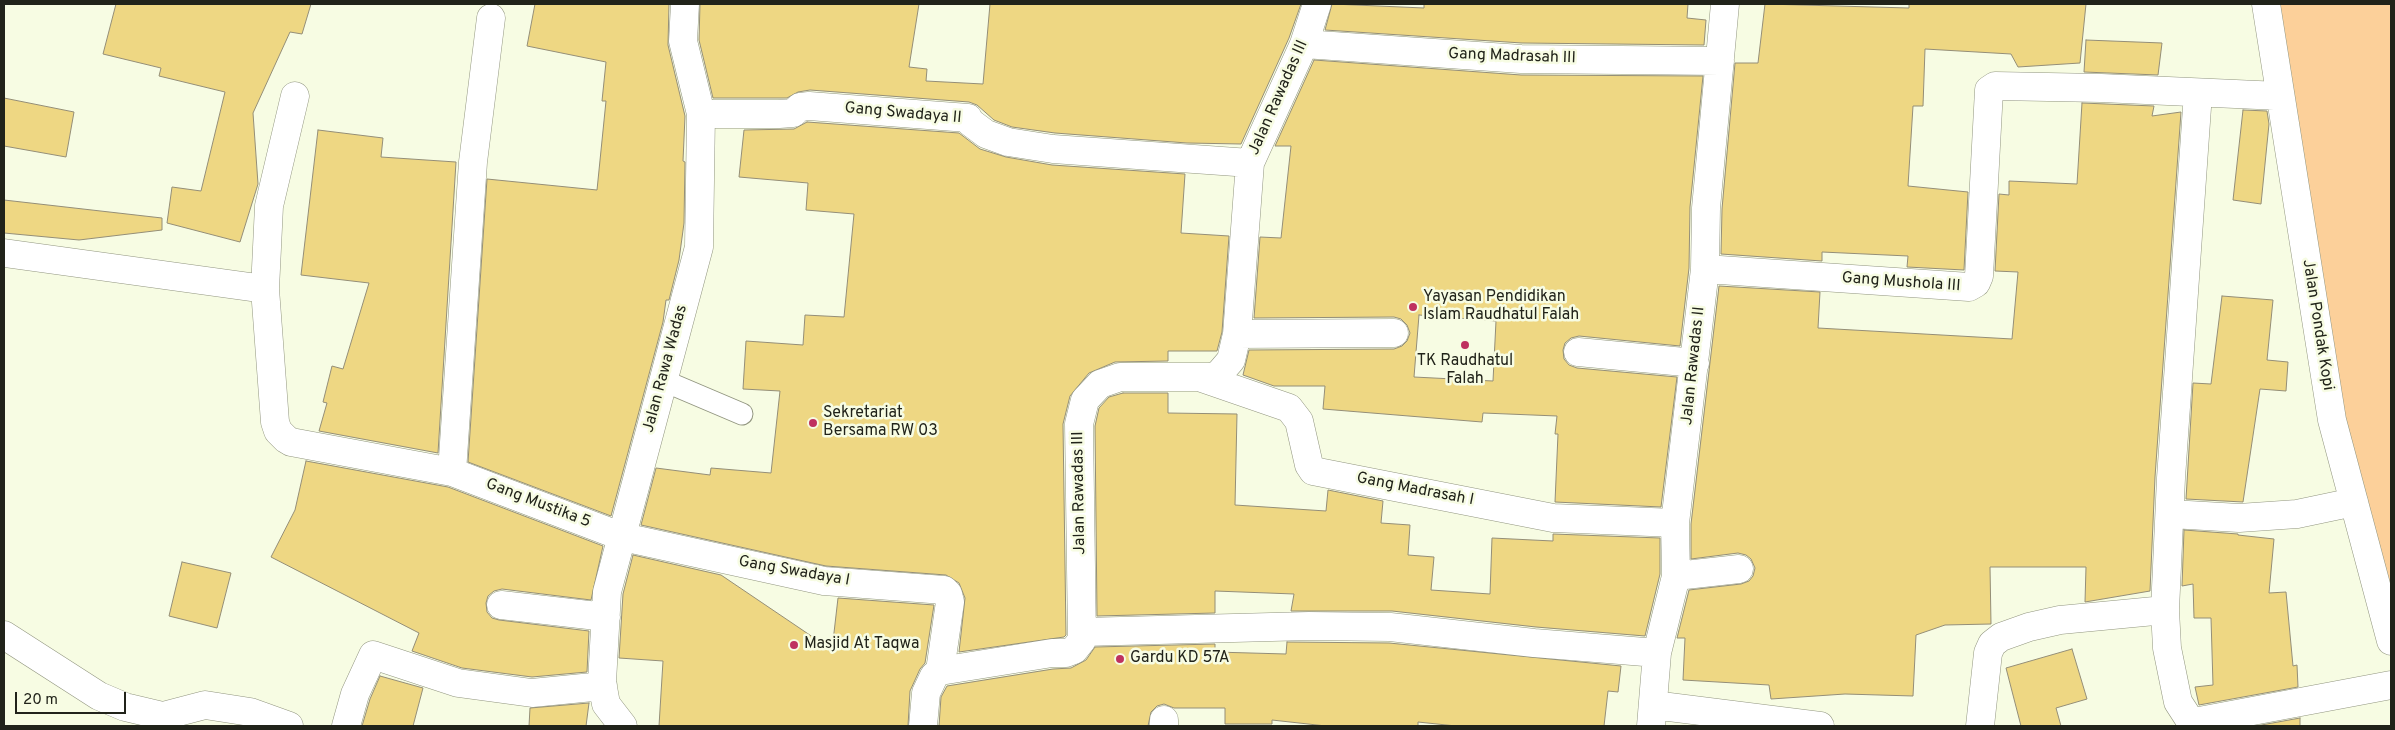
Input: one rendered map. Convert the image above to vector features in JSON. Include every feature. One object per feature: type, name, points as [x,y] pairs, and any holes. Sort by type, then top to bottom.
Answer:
[{"type":"street","name":"Jalan Rawa Wadas","points":[[623,726],[606,704],[603,686],[607,592],[699,247],[701,114],[683,41],[685,4]]},
{"type":"street","name":"Jalan Rawadas III","points":[[1084,632],[1079,424],[1085,400],[1100,384],[1120,377],[1202,378],[1219,374],[1231,360],[1237,334],[1250,164],[1304,44],[1317,4]]},
{"type":"street","name":"Jalan Rawadas II","points":[[1652,715],[1657,653],[1676,576],[1676,523],[1704,269],[1706,208],[1725,4]]},
{"type":"street","name":"Jalan Pondak Kopi","points":[[2266,4],[2332,420],[2391,640]]},
{"type":"street","points":[[452,472],[473,162],[491,18]]},
{"type":"street","name":"Gang Madrasah III","points":[[1304,44],[1521,59],[1720,61]]},
{"type":"street","name":"Gang Mushola III","points":[[1704,269],[1969,287],[1976,283],[1979,276],[1989,90],[1995,86],[2198,93]]},
{"type":"street","points":[[2280,96],[2198,93],[2171,478],[2171,514],[2165,610],[2167,648],[2178,702],[2189,719],[2194,722],[2391,685]]},
{"type":"street","name":"Gang Mustika 5","points":[[295,96],[269,206],[266,289],[275,422],[284,436],[290,442],[452,472],[623,537]]},
{"type":"street","name":"Gang Swadaya II","points":[[701,114],[793,113],[800,107],[809,106],[916,116],[949,116],[968,118],[970,122],[986,134],[1008,142],[1053,149],[1250,164]]},
{"type":"street","points":[[4,253],[266,289]]},
{"type":"street","points":[[1237,334],[1394,332]]},
{"type":"street","points":[[1578,352],[1695,363]]},
{"type":"street","name":"Gang Madrasah I","points":[[1202,378],[1288,408],[1298,421],[1309,465],[1314,471],[1553,518],[1676,523]]},
{"type":"street","points":[[2171,514],[2238,518],[2297,514],[2354,502]]},
{"type":"street","name":"Gang Swadaya I","points":[[623,537],[824,581],[944,590],[948,594],[950,602],[940,671]]},
{"type":"street","points":[[1676,576],[1739,569]]},
{"type":"street","points":[[502,605],[606,617]]},
{"type":"street","points":[[1980,726],[1988,653],[1992,644],[2001,637],[2029,627],[2060,620],[2165,610]]},
{"type":"street","points":[[923,726],[926,692],[934,676],[940,671],[1074,650],[1082,640],[1084,632],[1300,626],[1390,627],[1534,643],[1657,653]]},
{"type":"street","points":[[4,635],[99,696],[125,707],[163,716],[206,705],[250,712],[289,726]]},
{"type":"street","points":[[346,726],[355,694],[373,655],[458,683],[532,693],[603,686]]},
{"type":"street","points":[[1652,715],[1820,726]]},
{"type":"lane","points":[[662,380],[742,414]]},
{"type":"shaded area","points":[[2268,4],[2391,4],[2391,641],[2354,502]]},
{"type":"building","points":[[116,4],[311,4],[302,34],[290,32],[253,113],[258,184],[240,242],[167,223],[172,187],[201,191],[225,92],[159,76],[161,68],[103,54]]},
{"type":"building","points":[[535,4],[669,4],[668,45],[685,116],[683,161],[685,162],[684,223],[679,260],[669,300],[666,300],[663,322],[611,516],[468,462],[487,179],[597,190],[606,101],[602,101],[606,62],[527,46]]},
{"type":"building","points":[[700,4],[919,4],[909,67],[927,69],[926,81],[983,84],[990,4],[1301,4],[1289,38],[1241,144],[1187,143],[1055,133],[1012,127],[994,120],[977,105],[969,102],[810,90],[798,92],[787,98],[713,98],[699,40]]},
{"type":"building","points":[[1332,4],[1424,8],[1424,4],[1688,4],[1687,18],[1706,20],[1704,45],[1522,43],[1325,30]]},
{"type":"building","points":[[1765,4],[1909,8],[1909,4],[2086,4],[2080,63],[2018,67],[2011,54],[1925,49],[1923,106],[1913,106],[1908,186],[1968,192],[1964,270],[1907,267],[1908,256],[1822,252],[1822,261],[1721,254],[1722,209],[1735,63],[1758,63]]},
{"type":"building","points":[[2086,40],[2162,43],[2158,75],[2084,72]]},
{"type":"building","points":[[1314,60],[1521,75],[1703,76],[1690,207],[1689,268],[1680,346],[1579,336],[1571,338],[1565,343],[1563,350],[1564,359],[1569,365],[1577,368],[1677,377],[1661,507],[1555,502],[1558,434],[1555,434],[1557,416],[1483,413],[1482,422],[1323,409],[1325,386],[1274,386],[1243,375],[1249,350],[1394,349],[1402,346],[1407,341],[1410,333],[1407,325],[1401,319],[1394,317],[1254,318],[1260,237],[1281,238],[1291,146],[1275,146]],"holes":[[[1419,315],[1496,321],[1493,381],[1414,377]]]},
{"type":"building","points":[[4,98],[74,112],[66,157],[4,146]]},
{"type":"building","points":[[2082,103],[2154,106],[2152,116],[2181,112],[2155,477],[2150,591],[2085,602],[2086,567],[1990,567],[1991,624],[1945,625],[1916,635],[1913,696],[1845,694],[1771,699],[1769,685],[1683,680],[1685,638],[1677,638],[1689,590],[1741,584],[1749,581],[1753,576],[1755,568],[1751,559],[1746,555],[1738,553],[1691,559],[1691,524],[1719,286],[1820,292],[1818,328],[2012,339],[2018,272],[1995,271],[1999,194],[2009,195],[2009,181],[2077,184]]},
{"type":"building","points":[[2243,110],[2267,111],[2269,124],[2261,204],[2233,200]]},
{"type":"building","points":[[807,122],[959,133],[980,149],[1006,157],[1052,165],[1185,174],[1181,233],[1229,236],[1222,332],[1217,351],[1168,351],[1168,361],[1115,362],[1089,373],[1070,396],[1063,424],[1066,635],[1064,637],[959,652],[965,598],[959,583],[946,575],[826,566],[641,525],[656,468],[710,475],[711,468],[771,473],[780,391],[743,389],[746,341],[803,345],[805,315],[844,317],[854,214],[806,210],[808,183],[739,177],[744,130],[794,129]]},
{"type":"building","points":[[318,130],[383,138],[381,157],[456,162],[438,453],[319,431],[327,403],[323,402],[332,366],[343,369],[369,283],[301,275]]},
{"type":"building","points":[[4,200],[162,218],[162,230],[79,240],[4,233]]},
{"type":"building","points":[[2222,296],[2273,300],[2267,360],[2288,362],[2286,391],[2260,389],[2243,502],[2186,499],[2193,383],[2211,384]]},
{"type":"building","points":[[1123,393],[1168,393],[1168,413],[1237,414],[1235,505],[1326,511],[1328,490],[1383,501],[1381,523],[1410,525],[1408,555],[1434,557],[1431,590],[1490,594],[1492,538],[1553,541],[1553,534],[1660,538],[1660,574],[1645,636],[1536,627],[1392,611],[1291,611],[1294,594],[1215,591],[1215,613],[1097,616],[1095,426],[1099,408],[1109,397]]},
{"type":"building","points":[[306,461],[448,487],[603,546],[591,600],[502,589],[494,591],[488,596],[486,603],[487,612],[492,618],[499,620],[589,631],[587,672],[532,677],[462,668],[412,651],[419,633],[271,557],[295,510]]},
{"type":"building","points":[[2184,530],[2274,539],[2269,593],[2286,592],[2293,666],[2297,665],[2298,687],[2199,705],[2195,687],[2213,685],[2211,618],[2194,618],[2193,584],[2182,586]]},
{"type":"building","points":[[633,555],[721,575],[832,650],[838,598],[934,605],[925,663],[920,669],[910,691],[908,726],[659,726],[663,661],[619,658],[623,594]]},
{"type":"building","points":[[182,562],[231,573],[217,628],[169,616]]},
{"type":"building","points":[[1287,642],[1389,643],[1621,666],[1618,692],[1608,691],[1604,726],[1456,726],[1418,722],[1418,726],[1326,726],[1272,720],[1272,724],[1225,724],[1225,708],[1174,708],[1164,704],[1157,706],[1151,712],[1148,726],[939,726],[941,697],[947,686],[1053,669],[1071,668],[1086,660],[1095,647],[1215,644],[1215,652],[1286,654]]},
{"type":"building","points":[[2072,649],[2087,699],[2056,708],[2061,726],[2021,726],[2006,668]]},
{"type":"building","points":[[380,676],[423,688],[413,726],[362,726],[370,699]]},
{"type":"building","points":[[589,703],[586,726],[529,726],[530,708]]},
{"type":"building","points":[[2300,718],[2300,726],[2256,726]]},
{"type":"place","name":"Yayasan Pendidikan Islam Raudhatul Falah","points":[[1413,307]]},
{"type":"place","name":"TK Raudhatul Falah","points":[[1465,345]]},
{"type":"place","name":"Sekretariat Bersama RW 03","points":[[813,423]]},
{"type":"place","name":"Masjid At Taqwa","points":[[794,645]]},
{"type":"place","name":"Gardu KD 57A","points":[[1120,659]]}]
